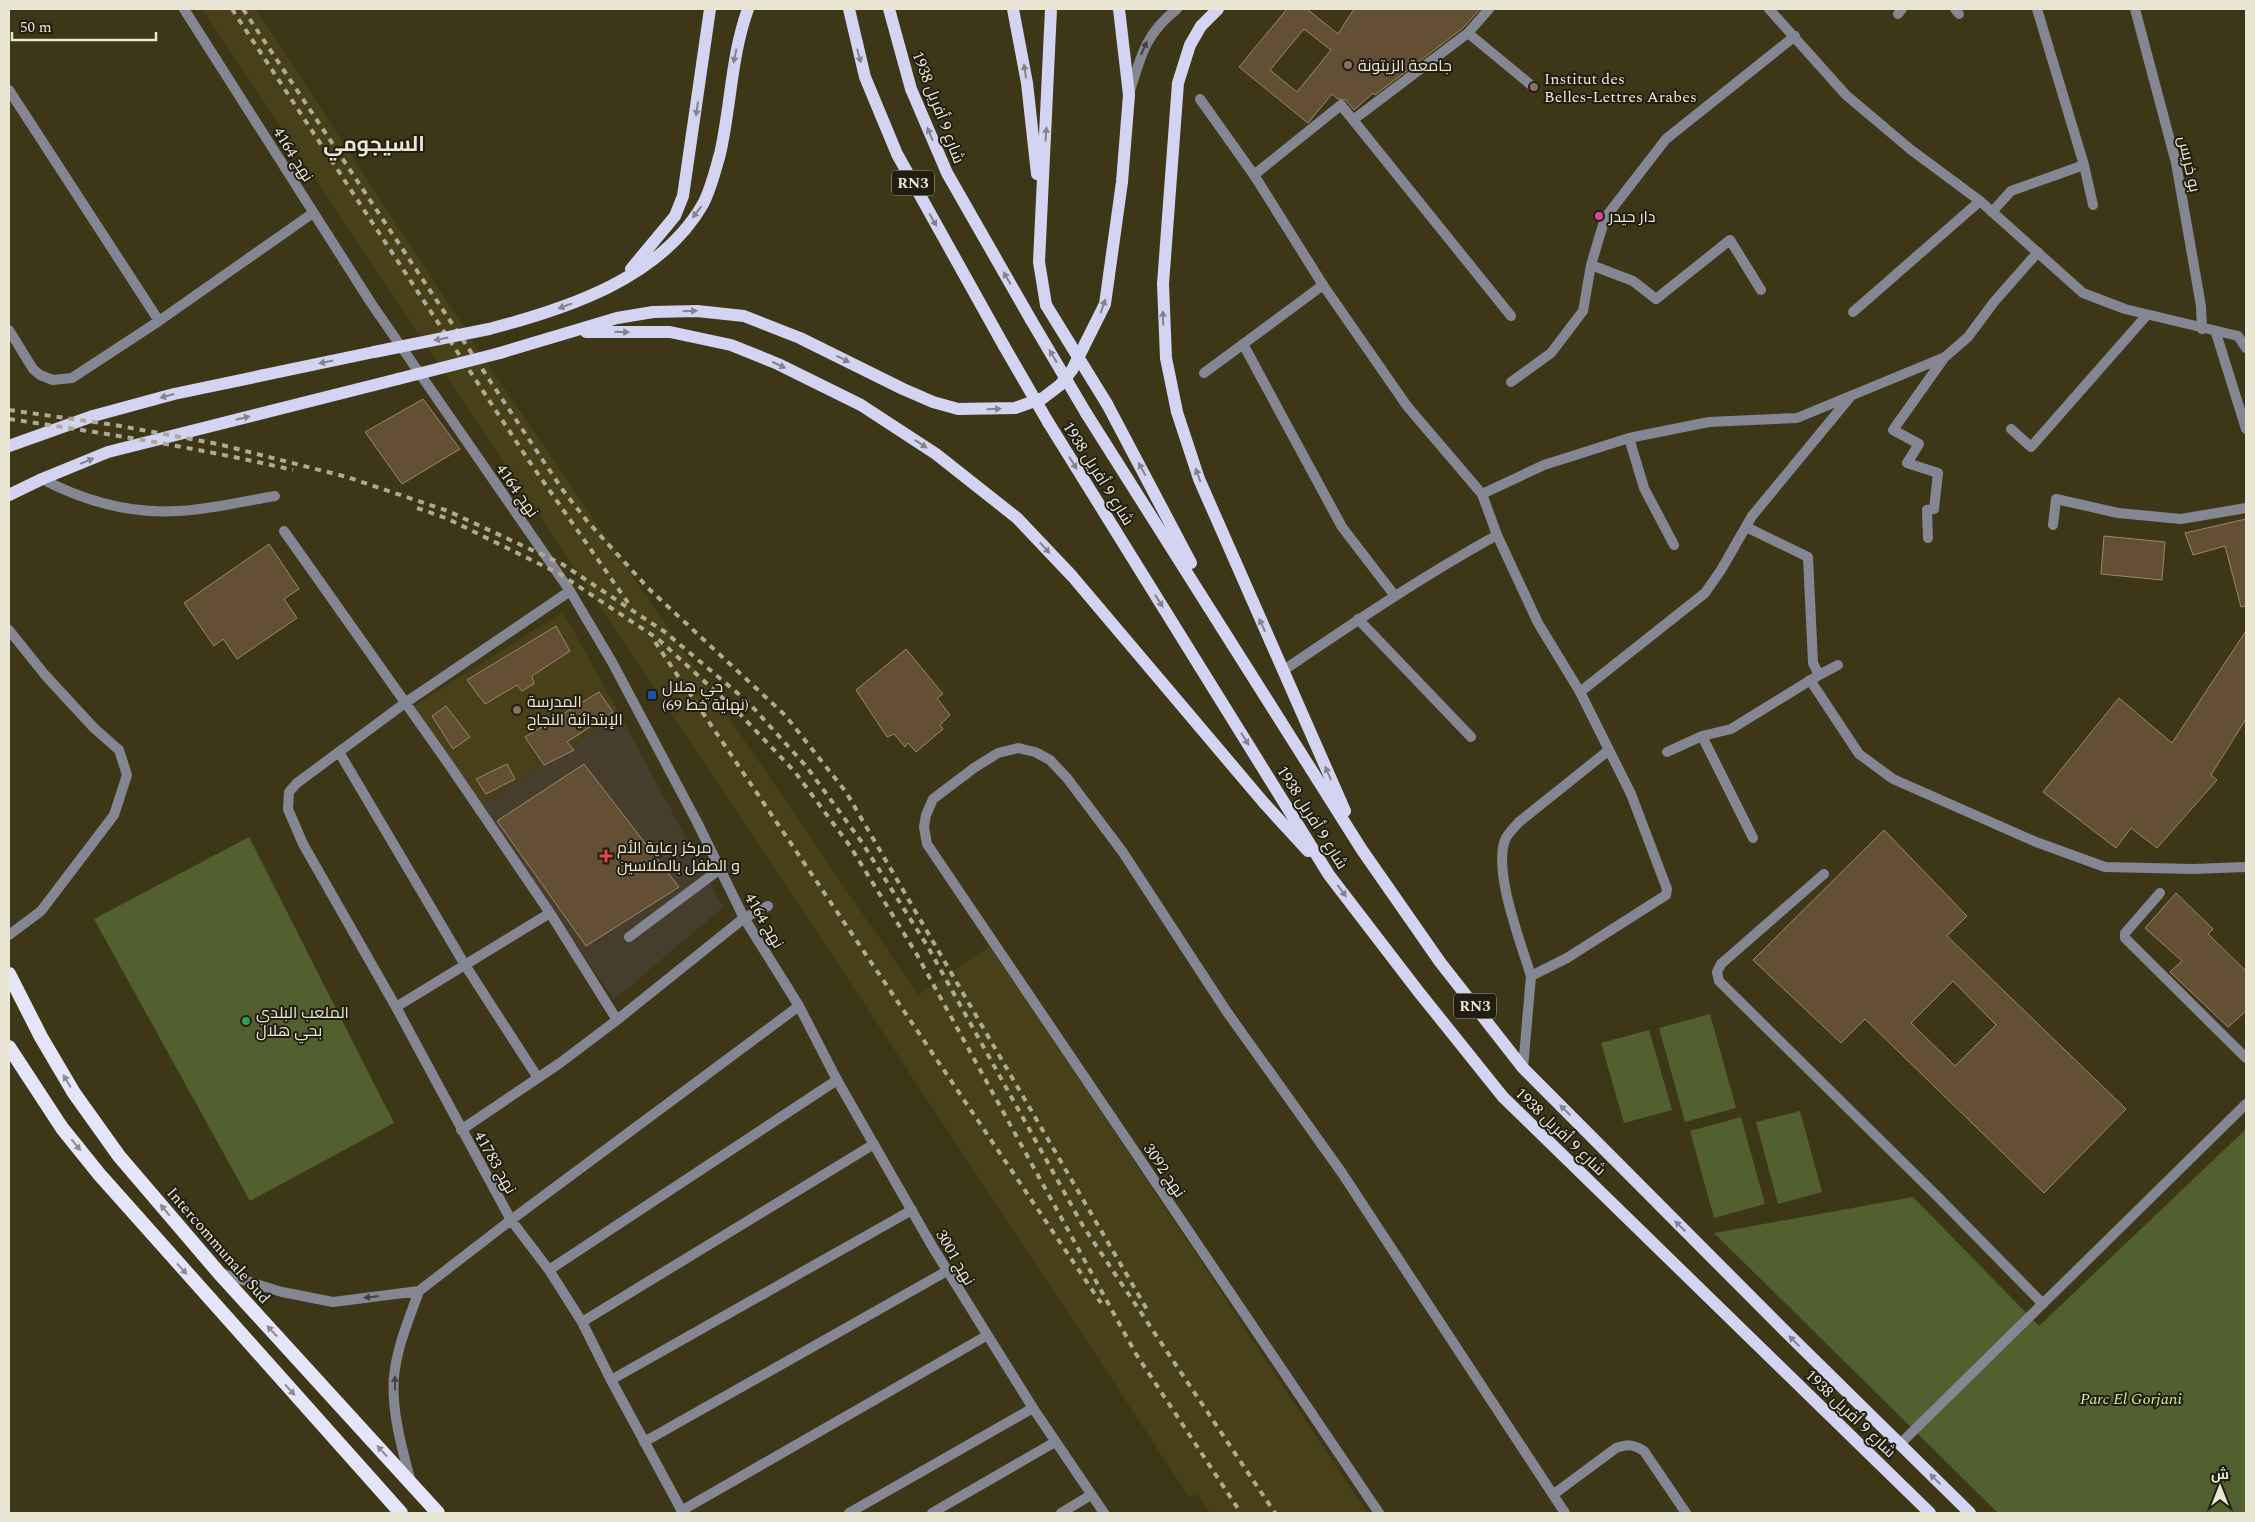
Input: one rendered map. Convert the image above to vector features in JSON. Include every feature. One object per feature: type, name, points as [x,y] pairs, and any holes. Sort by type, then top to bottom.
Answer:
[{"type":"highway","name":"Intercommunale Sud","points":[[9,974],[41,1038],[74,1094],[119,1156],[219,1273],[438,1513]]},
{"type":"highway","points":[[9,1048],[62,1128],[105,1181],[401,1513]]},
{"type":"main road","points":[[624,277],[675,216],[681,202],[693,139],[710,9]]},
{"type":"main road","points":[[9,446],[93,416],[174,394],[488,329],[544,314],[590,297],[649,263],[666,248],[702,205],[710,187],[720,153],[733,64],[748,9]]},
{"type":"main road","name":"شارع 9 أفريل 1938","points":[[849,9],[865,77],[897,154],[1048,422],[1329,874],[1418,991],[1503,1097],[1930,1513]]},
{"type":"main road","name":"شارع 9 أفريل 1938","points":[[889,9],[911,89],[947,173],[1031,320],[1086,413],[1362,850],[1440,962],[1523,1068],[1970,1513]]},
{"type":"main road","points":[[1013,9],[1027,83],[1040,206]]},
{"type":"main road","points":[[1051,9],[1048,101],[1040,206],[1039,262],[1046,305],[1107,404],[1229,637]]},
{"type":"main road","points":[[9,495],[42,479],[108,452],[500,353],[618,318],[653,312],[696,310],[744,316],[800,338],[934,402],[958,409],[1015,408],[1043,398],[1060,385],[1072,370],[1105,304],[1121,191],[1129,95],[1119,9]]},
{"type":"main road","points":[[1218,9],[1201,26],[1190,46],[1178,83],[1163,284],[1166,358],[1177,412],[1199,479],[1362,850]]},
{"type":"main road","points":[[574,332],[670,332],[731,344],[778,364],[861,405],[936,454],[1017,518],[1065,569],[1258,796],[1329,874]]},
{"type":"street","name":"نهج 4164","points":[[184,9],[371,303],[570,591],[612,662],[744,918],[799,1006]]},
{"type":"street","points":[[1129,95],[1141,54],[1153,31],[1177,9]]},
{"type":"street","points":[[1353,120],[1468,33],[1489,9]]},
{"type":"street","points":[[1769,9],[1846,95],[1910,149],[1980,201],[2083,293],[2147,315],[2216,333],[2242,336],[2246,348]]},
{"type":"street","points":[[2037,9],[2084,165],[2093,205]]},
{"type":"street","name":"بو خريس","points":[[2135,9],[2176,163],[2201,306],[2202,329]]},
{"type":"street","points":[[1468,33],[1531,85]]},
{"type":"street","points":[[1511,382],[1551,353],[1583,311],[1591,265],[1605,218],[1666,139],[1795,36]]},
{"type":"street","points":[[9,90],[159,321]]},
{"type":"street","points":[[1200,99],[1254,175],[1323,285],[1407,406],[1482,494],[1497,535],[1538,623],[1580,692],[1631,794],[1666,889],[1666,895],[1566,958],[1531,976]]},
{"type":"street","points":[[1254,175],[1341,105],[1511,316]]},
{"type":"street","points":[[1992,212],[2012,191],[2084,165]]},
{"type":"street","points":[[1853,312],[1980,201]]},
{"type":"street","points":[[9,330],[33,369],[45,377],[65,380],[84,370],[159,321],[313,213]]},
{"type":"street","points":[[1591,265],[1633,281],[1656,299],[1730,240],[1762,290]]},
{"type":"street","points":[[1928,538],[1927,510],[1934,509],[1938,473],[1907,463],[1919,444],[1893,430],[1945,357],[1968,337],[1994,302],[2038,252]]},
{"type":"street","points":[[1204,373],[1323,285]]},
{"type":"street","points":[[2011,428],[2031,447],[2147,315]]},
{"type":"street","points":[[2216,333],[2246,429]]},
{"type":"street","points":[[1243,344],[1342,526],[1395,596]]},
{"type":"street","points":[[1482,494],[1544,465],[1629,438],[1709,422],[1797,418],[1945,357]]},
{"type":"street","points":[[1580,692],[1706,593],[1776,484],[1852,396]]},
{"type":"street","points":[[1629,438],[1644,488],[1674,545]]},
{"type":"street","points":[[42,479],[67,492],[94,502],[150,511],[178,511],[275,496]]},
{"type":"street","points":[[2053,525],[2056,499],[2118,513],[2181,519],[2246,508]]},
{"type":"street","points":[[1746,528],[1808,557],[1814,677],[1859,754],[1893,780],[2036,842],[2105,867],[2193,869],[2246,867]]},
{"type":"street","points":[[284,531],[450,766],[550,913],[617,1020]]},
{"type":"street","points":[[1284,670],[1358,619],[1451,560],[1497,535]]},
{"type":"street","points":[[538,1078],[466,965],[339,752],[405,703],[570,591]]},
{"type":"street","points":[[1358,619],[1471,738]]},
{"type":"street","points":[[9,630],[45,675],[94,728],[118,750],[127,775],[114,815],[41,911],[9,935]]},
{"type":"street","points":[[1667,752],[1702,736],[1731,729],[1814,677],[1838,665]]},
{"type":"street","points":[[1702,736],[1753,838]]},
{"type":"street","name":"نهج 3092","points":[[1379,1513],[927,844],[924,826],[926,815],[933,799],[974,768],[998,753],[1018,748],[1035,752],[1050,760],[1062,772],[1122,851],[1227,1012],[1342,1173],[1554,1494]]},
{"type":"street","points":[[1523,1068],[1531,976],[1501,867],[1504,842],[1508,834],[1519,822],[1609,750]]},
{"type":"street","name":"نهج 41783","points":[[339,752],[297,783],[290,792],[287,800],[291,820],[396,1007],[511,1220],[549,1270],[582,1322],[682,1512]]},
{"type":"street","points":[[629,937],[720,869]]},
{"type":"street","points":[[1824,874],[1720,964],[1717,972],[1719,980],[2043,1304]]},
{"type":"street","points":[[2160,893],[2125,933],[2125,938],[2246,1058]]},
{"type":"street","points":[[461,1130],[538,1078],[617,1020],[744,918],[768,906]]},
{"type":"street","points":[[396,1007],[550,913]]},
{"type":"street","points":[[219,1273],[282,1292],[334,1302],[419,1291],[511,1220],[799,1006]]},
{"type":"street","name":"نهج 3001","points":[[799,1006],[837,1080],[946,1271],[1032,1408],[1104,1513]]},
{"type":"street","points":[[549,1270],[837,1080]]},
{"type":"street","points":[[1900,1444],[2246,1104]]},
{"type":"street","points":[[582,1322],[874,1144]]},
{"type":"street","points":[[611,1380],[912,1210]]},
{"type":"street","points":[[644,1442],[946,1271]]},
{"type":"street","points":[[411,1482],[397,1430],[394,1377],[403,1337],[419,1291]]},
{"type":"street","points":[[682,1512],[986,1336]]},
{"type":"street","points":[[849,1513],[1032,1408]]},
{"type":"street","points":[[932,1513],[1055,1442]]},
{"type":"street","points":[[1565,1513],[1554,1494],[1616,1448],[1627,1444],[1635,1445],[1644,1451],[1686,1513]]},
{"type":"street","points":[[1061,1513],[1091,1495]]},
{"type":"shaded area","points":[[202,9],[256,9],[487,363],[918,995],[991,945],[1367,1513],[1210,1513],[1197,1494],[1190,1498],[783,881]]},
{"type":"shaded area","name":"المدرسة الإبتدائية النجاح","points":[[563,612],[620,715],[481,804],[414,706]]},
{"type":"shaded area","name":"مركز رعاية الأم و الطفل بالملاسين","points":[[620,715],[723,907],[614,1000],[481,804]]},
{"type":"green space","name":"الملعب البلدي بحي هلال","points":[[249,837],[394,1123],[250,1201],[94,919]]},
{"type":"green space","points":[[1710,1014],[1736,1108],[1685,1122],[1659,1028]]},
{"type":"green space","points":[[1649,1030],[1672,1110],[1624,1123],[1601,1043]]},
{"type":"green space","points":[[1800,1111],[1822,1192],[1778,1204],[1756,1122]]},
{"type":"green space","points":[[1741,1117],[1765,1204],[1714,1218],[1690,1131]]},
{"type":"green space","name":"Parc El Gorjani","points":[[2246,1129],[2246,1513],[1998,1513],[1714,1233],[1913,1197],[2039,1326]]},
{"type":"building","points":[[1287,9],[1307,9],[1338,34],[1354,9],[1480,9],[1463,28],[1375,95],[1373,93],[1354,110],[1346,100],[1338,99],[1332,94],[1308,123],[1239,67]],"holes":[[[1304,29],[1331,50],[1297,92],[1270,70]]]},
{"type":"building","points":[[423,399],[460,449],[402,484],[365,432]]},
{"type":"building","points":[[2246,519],[2246,606],[2241,607],[2225,546],[2193,555],[2185,533]]},
{"type":"building","points":[[2104,536],[2165,542],[2162,580],[2101,574]]},
{"type":"building","points":[[269,544],[299,589],[284,599],[297,618],[237,659],[223,639],[214,646],[184,603]]},
{"type":"building","points":[[556,626],[570,651],[532,676],[534,684],[522,691],[517,685],[485,704],[467,680]]},
{"type":"building","points":[[2246,631],[2246,719],[2211,775],[2217,780],[2157,848],[2131,828],[2116,848],[2043,792],[2119,698],[2172,743]]},
{"type":"building","points":[[906,649],[943,694],[937,698],[950,715],[940,725],[943,729],[916,752],[908,743],[905,747],[894,734],[887,737],[856,690]]},
{"type":"building","points":[[599,692],[613,712],[567,742],[574,750],[544,765],[525,737]]},
{"type":"building","points":[[446,706],[470,737],[453,749],[432,716]]},
{"type":"building","points":[[507,764],[515,779],[486,794],[476,779]]},
{"type":"building","points":[[584,764],[679,887],[586,946],[497,821]]},
{"type":"building","points":[[1884,830],[1967,916],[1947,936],[2126,1109],[2044,1193],[1865,1019],[1841,1043],[1753,960]],"holes":[[[1953,981],[1996,1025],[1955,1066],[1911,1023]]]},
{"type":"building","points":[[2176,893],[2213,929],[2208,934],[2246,971],[2246,1011],[2228,1027],[2170,972],[2182,961],[2145,928]]},
{"type":"railway","points":[[232,9],[529,461],[631,607]]},
{"type":"railway","points":[[243,9],[562,489],[587,521],[649,589],[785,715],[846,792],[1149,1313]]},
{"type":"railway","points":[[9,410],[115,425],[218,444],[347,477],[448,511],[562,564],[665,632],[748,702],[806,766],[861,841],[928,947],[1083,1226],[1275,1513]]},
{"type":"railway","points":[[9,419],[151,441],[293,470]]},
{"type":"railway","points":[[417,508],[446,518],[560,574],[658,639],[738,712],[795,772],[850,846],[916,953],[1136,1354],[1241,1513]]},
{"type":"railway","points":[[655,642],[1101,1303]]},
{"type":"place","name":"جامعة الزيتونة","points":[[1348,65]]},
{"type":"place","name":"Institut des Belles-Lettres Arabes","points":[[1534,87]]},
{"type":"place","name":"دار حيدر","points":[[1599,216]]},
{"type":"place","name":"حي هلال (نهاية خط 69)","points":[[652,695]]},
{"type":"place","name":"المدرسة الإبتدائية النجاح","points":[[517,710]]},
{"type":"place","name":"مركز رعاية الأم و الطفل بالملاسين","points":[[606,856]]},
{"type":"place","name":"الملعب البلدي بحي هلال","points":[[246,1021]]},
{"type":"district","name":"السيجومي","points":[[374,144]]}]
